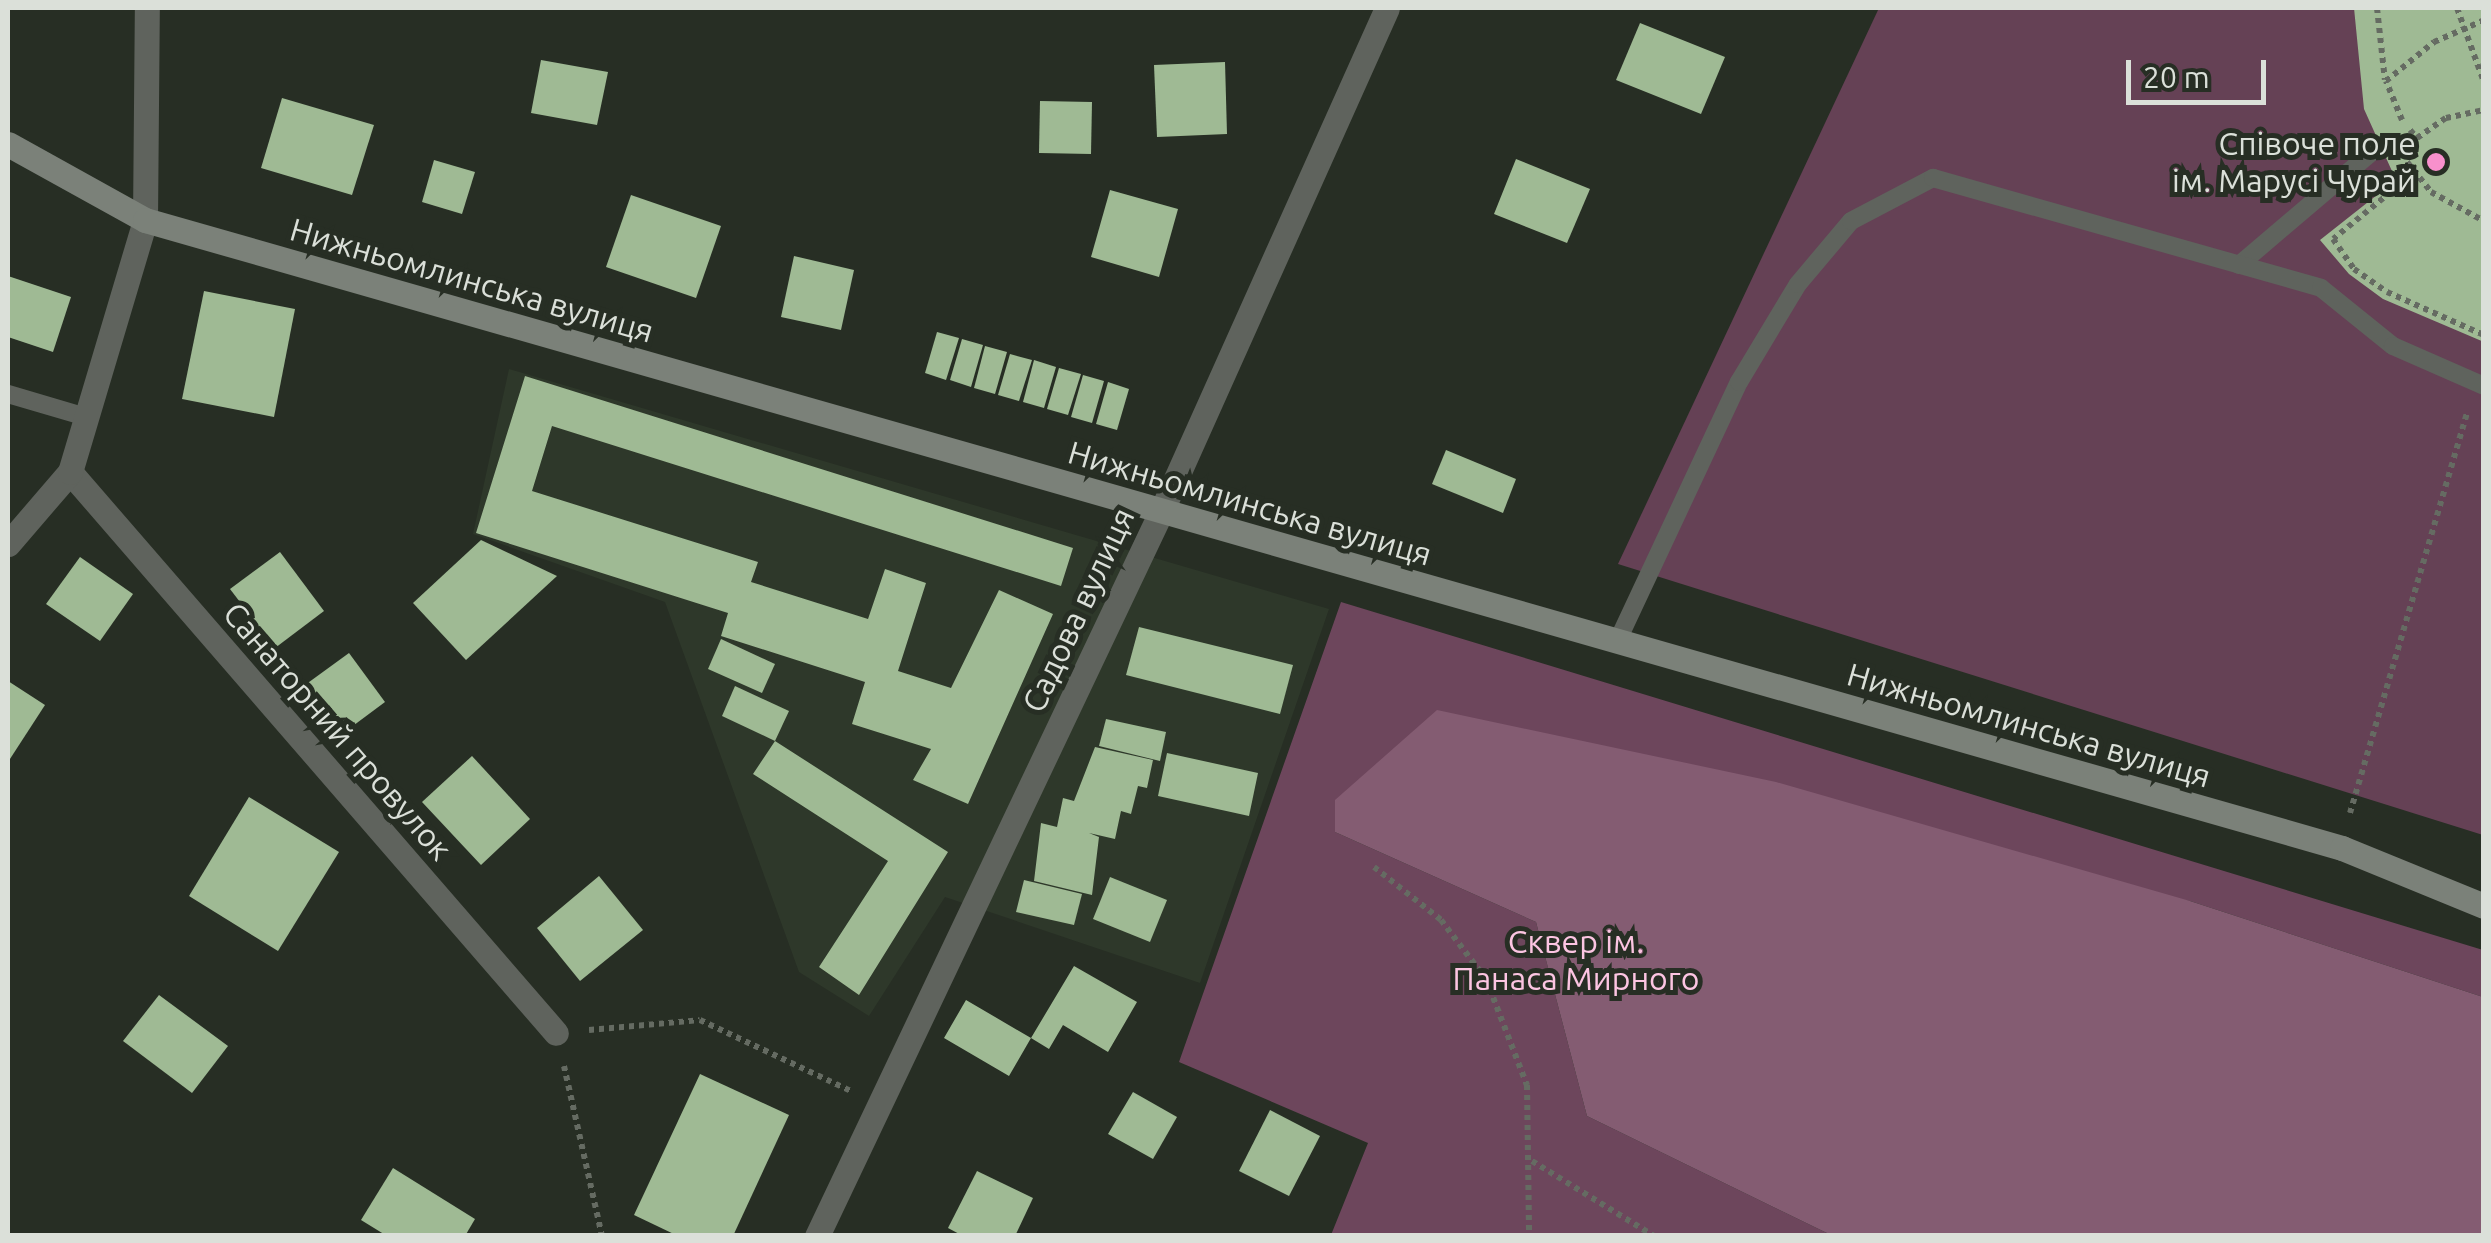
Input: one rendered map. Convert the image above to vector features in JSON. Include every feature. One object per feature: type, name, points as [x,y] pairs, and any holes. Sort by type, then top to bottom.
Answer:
[{"type":"main road","name":"Нижньомлинська вулиця","points":[[8,144],[144,220],[2342,848],[2484,906]]},
{"type":"street","points":[[8,544],[70,472],[144,220],[147,8]]},
{"type":"street","name":"Садова вулиця","points":[[816,1236],[1161,512],[1387,8]]},
{"type":"street","name":"Санаторний провулок","points":[[70,472],[556,1033]]},
{"type":"lane","points":[[2239,264],[2380,145]]},
{"type":"lane","points":[[1618,640],[1739,382],[1798,284],[1852,221],[1932,178],[2321,288],[2392,346],[2479,386]]},
{"type":"lane","points":[[8,394],[86,418]]},
{"type":"path","points":[[2377,8],[2386,81],[2397,113],[2417,138],[2446,118],[2484,110]]},
{"type":"path","points":[[2456,8],[2484,82]]},
{"type":"path","points":[[2386,81],[2463,25],[2484,20]]},
{"type":"path","points":[[2484,222],[2444,202],[2414,173],[2333,240],[2354,269],[2387,292],[2484,335]]},
{"type":"path","points":[[2364,773],[2479,386]]},
{"type":"path","points":[[1374,867],[1441,920],[1486,980],[1527,1085],[1532,1161],[1529,1236]]},
{"type":"path","points":[[602,1236],[556,1033],[700,1020],[879,1104]]},
{"type":"path","points":[[1532,1161],[1654,1236]]},
{"type":"shaded area","points":[[1879,8],[2483,8],[2483,835],[1618,564]]},
{"type":"shaded area","points":[[509,369],[1329,609],[1200,983],[945,897],[869,1016],[799,972],[665,602],[473,534]]},
{"type":"shaded area","points":[[1341,602],[2483,950],[2483,997],[2190,901],[1335,832],[1536,922],[1587,1116],[1831,1235],[1331,1235],[1368,1143],[1179,1062]]},
{"type":"shaded area","name":"Сквер ім. Панаса Мирного","points":[[1437,710],[1776,782],[2190,901],[2483,997],[2483,1235],[1831,1235],[1587,1116],[1536,922],[1335,832],[1335,800]]},
{"type":"building","name":"Співоче поле ім. Марусі Чурай","points":[[2354,8],[2484,8],[2484,342],[2383,299],[2349,274],[2320,240],[2396,180],[2364,109]]},
{"type":"building","points":[[1640,23],[1725,57],[1701,114],[1616,80]]},
{"type":"building","points":[[541,60],[608,72],[597,125],[531,113]]},
{"type":"building","points":[[1225,62],[1227,134],[1157,137],[1154,65]]},
{"type":"building","points":[[282,98],[374,125],[352,195],[261,168]]},
{"type":"building","points":[[1040,101],[1092,102],[1091,154],[1039,153]]},
{"type":"building","points":[[1516,159],[1590,189],[1567,243],[1494,214]]},
{"type":"building","points":[[434,160],[475,172],[462,214],[422,202]]},
{"type":"building","points":[[1110,190],[1178,209],[1159,277],[1091,257]]},
{"type":"building","points":[[631,195],[721,226],[696,298],[606,267]]},
{"type":"building","points":[[794,256],[854,270],[841,330],[781,317]]},
{"type":"building","points":[[8,276],[71,297],[53,352],[8,337]]},
{"type":"building","points":[[204,291],[295,309],[274,417],[182,399]]},
{"type":"building","points":[[937,332],[959,338],[946,380],[925,373]]},
{"type":"building","points":[[962,339],[983,345],[971,387],[950,380]]},
{"type":"building","points":[[985,346],[1007,352],[995,394],[974,388]]},
{"type":"building","points":[[1010,354],[1032,360],[1019,401],[998,395]]},
{"type":"building","points":[[1034,360],[1056,367],[1044,408],[1023,402]]},
{"type":"building","points":[[1059,368],[1081,374],[1068,415],[1047,409]]},
{"type":"building","points":[[1083,375],[1104,381],[1092,423],[1071,417]]},
{"type":"building","points":[[525,376],[1073,548],[1061,586],[552,426],[532,491],[758,562],[751,582],[868,619],[885,569],[926,583],[898,671],[951,688],[999,590],[1053,614],[968,804],[913,780],[931,749],[852,724],[865,682],[721,636],[728,613],[476,533]]},
{"type":"building","points":[[1108,382],[1129,389],[1117,430],[1096,424]]},
{"type":"building","points":[[1446,450],[1516,479],[1503,513],[1432,484]]},
{"type":"building","points":[[481,540],[557,576],[466,660],[413,603]]},
{"type":"building","points":[[280,552],[324,611],[275,648],[230,589]]},
{"type":"building","points":[[80,557],[133,594],[100,641],[46,604]]},
{"type":"building","points":[[1139,627],[1293,665],[1280,714],[1126,675]]},
{"type":"building","points":[[721,639],[775,664],[762,693],[708,669]]},
{"type":"building","points":[[349,653],[385,702],[342,734],[305,685]]},
{"type":"building","points":[[8,681],[45,705],[8,762]]},
{"type":"building","points":[[735,686],[789,711],[775,741],[722,716]]},
{"type":"building","points":[[1106,719],[1166,732],[1160,761],[1099,746]]},
{"type":"building","points":[[775,741],[948,852],[859,995],[819,967],[888,861],[753,774]]},
{"type":"building","points":[[1095,747],[1153,760],[1147,788],[1138,786],[1131,814],[1121,811],[1115,839],[1089,833],[1099,837],[1092,895],[1034,881],[1041,823],[1057,827],[1063,798],[1074,801]]},
{"type":"building","points":[[1167,753],[1258,773],[1249,816],[1158,796]]},
{"type":"building","points":[[472,756],[530,819],[481,865],[422,802]]},
{"type":"building","points":[[249,797],[339,852],[278,951],[189,896]]},
{"type":"building","points":[[599,876],[643,930],[580,981],[537,928]]},
{"type":"building","points":[[1110,877],[1167,900],[1150,942],[1093,919]]},
{"type":"building","points":[[1024,880],[1082,894],[1074,925],[1016,912]]},
{"type":"building","points":[[1074,966],[1137,1002],[1108,1052],[1063,1025],[1049,1049],[1031,1038]]},
{"type":"building","points":[[159,995],[228,1046],[192,1093],[123,1041]]},
{"type":"building","points":[[966,1000],[1031,1038],[1009,1076],[944,1038]]},
{"type":"building","points":[[700,1074],[789,1115],[733,1236],[678,1236],[634,1215]]},
{"type":"building","points":[[1133,1092],[1177,1117],[1153,1159],[1108,1134]]},
{"type":"building","points":[[1270,1110],[1320,1136],[1289,1196],[1239,1171]]},
{"type":"building","points":[[393,1168],[475,1219],[465,1236],[387,1236],[361,1220]]},
{"type":"building","points":[[977,1171],[1033,1198],[1015,1236],[963,1236],[948,1228]]},
{"type":"place","name":"Співоче поле ім. Марусі Чурай","points":[[2436,162]]}]
